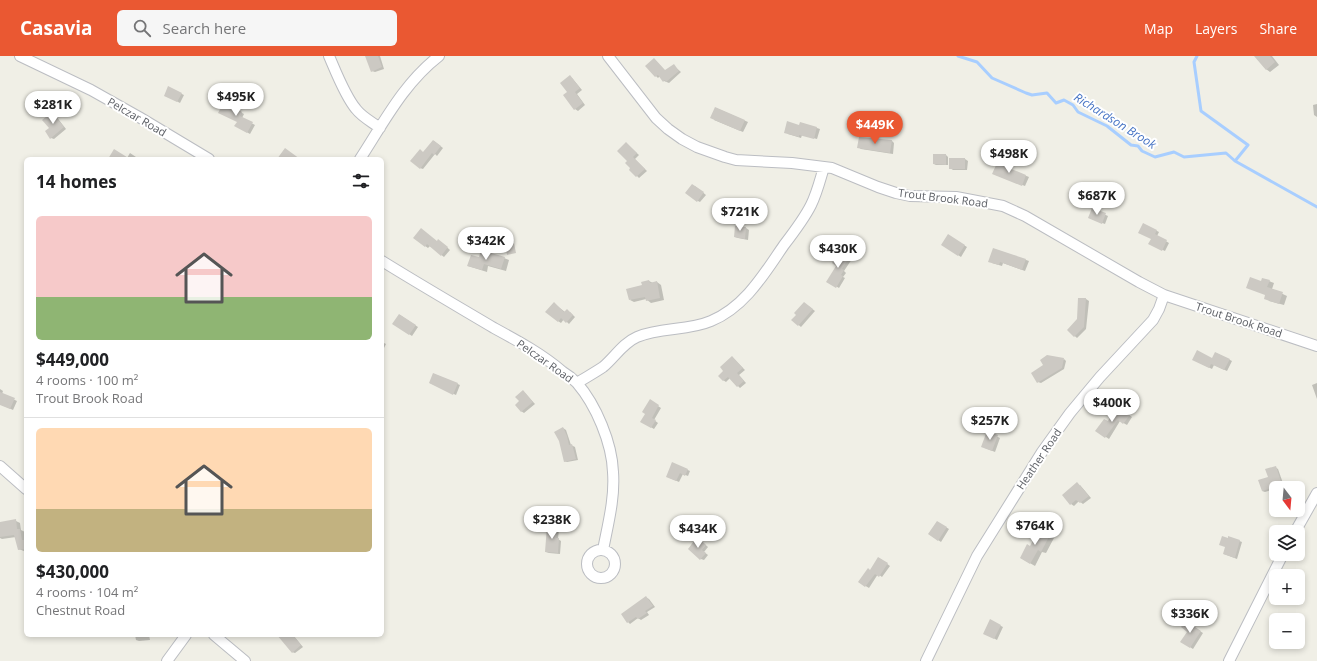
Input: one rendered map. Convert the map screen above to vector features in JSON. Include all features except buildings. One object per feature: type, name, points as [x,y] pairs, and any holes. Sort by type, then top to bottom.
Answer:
[{"type":"street","name":"Pelczar Road","points":[[20,56],[91,90],[206,157]]},
{"type":"street","points":[[329,56],[354,106],[366,119],[380,128]]},
{"type":"street","points":[[361,157],[402,93],[426,66],[439,56]]},
{"type":"street","name":"Trout Brook Road","points":[[608,56],[656,118],[682,139],[704,149],[736,160],[792,163],[832,168],[872,185],[910,196],[975,200],[1003,206],[1025,216],[1139,282],[1164,294],[1317,346]]},
{"type":"street","points":[[576,383],[603,366],[635,338],[657,331],[711,321],[733,309],[756,285],[804,218],[816,192],[824,167]]},
{"type":"street","name":"Pelczar Road","points":[[384,262],[558,367],[576,383],[587,397],[606,436],[613,465],[614,490],[603,550]]},
{"type":"street","name":"Heather Road","points":[[926,661],[977,556],[1042,452],[1070,413],[1100,377],[1153,320],[1159,309],[1164,294]]},
{"type":"street","points":[[0,466],[24,487]]},
{"type":"street","points":[[1299,525],[1317,492]]},
{"type":"street","points":[[1229,661],[1279,561]]},
{"type":"street","points":[[167,661],[185,637]]},
{"type":"street","points":[[216,637],[245,661]]},
{"type":"waterway","name":"Richardson Brook","points":[[958,56],[977,62],[992,78],[1026,93],[1032,95],[1047,93],[1056,103],[1064,100],[1073,105],[1078,112],[1107,126],[1131,145],[1138,146],[1142,151],[1155,157],[1174,152],[1184,157],[1226,153],[1235,161],[1248,145],[1201,111],[1194,62],[1197,56]]},
{"type":"waterway","points":[[1235,161],[1317,207]]}]
